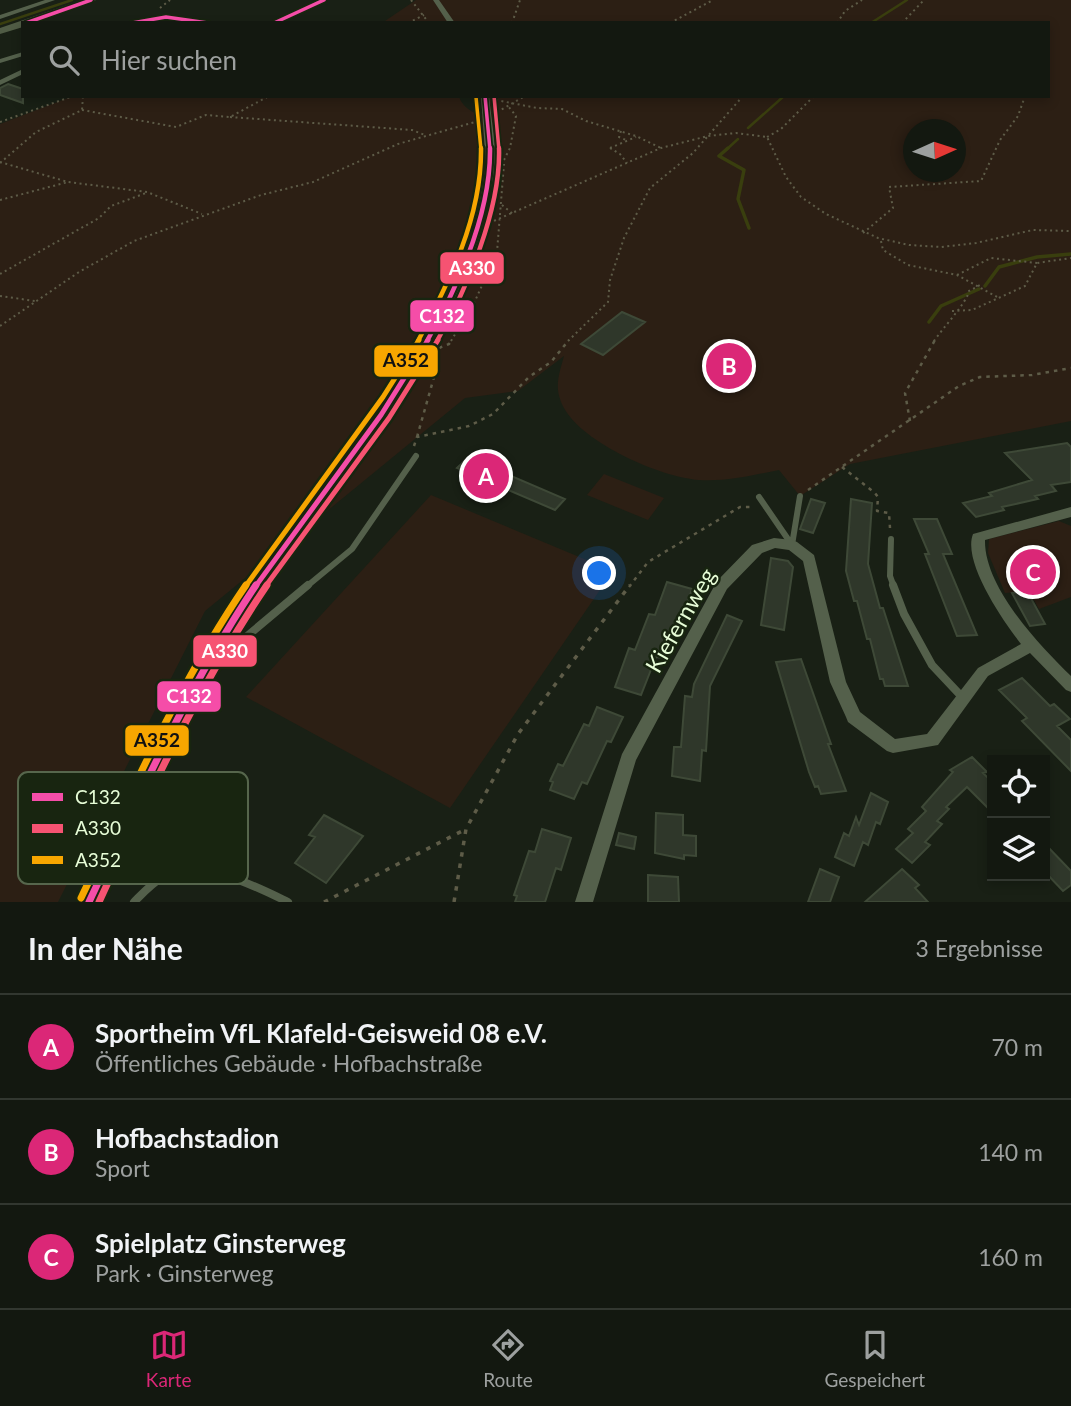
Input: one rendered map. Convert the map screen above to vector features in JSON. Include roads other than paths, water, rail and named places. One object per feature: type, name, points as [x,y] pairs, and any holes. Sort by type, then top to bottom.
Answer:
[{"type":"main road","points":[[30,21],[91,0]]},
{"type":"main road","points":[[0,31],[21,24]]},
{"type":"street","points":[[0,17],[52,0]]},
{"type":"street","points":[[277,21],[324,0]]},
{"type":"street","points":[[436,0],[451,21]]},
{"type":"street","points":[[142,21],[166,17],[195,21]]},
{"type":"street","points":[[0,61],[21,55]]},
{"type":"street","points":[[0,83],[21,72]]},
{"type":"street","points":[[151,772],[181,710],[241,608],[419,355],[459,281],[479,225],[490,159],[489,117],[485,98]]},
{"type":"street","points":[[1069,515],[978,537],[976,552],[1005,614],[1030,646],[1071,686]]},
{"type":"street","name":"Kiefernweg","points":[[584,902],[628,759],[722,585],[757,549],[774,543],[792,545]]},
{"type":"street","points":[[792,545],[809,559],[838,681],[854,717],[893,747],[932,740],[984,672],[1030,646]]},
{"type":"street","points":[[89,902],[98,884]]},
{"type":"lane","points":[[215,651],[246,637],[352,548],[415,453]]},
{"type":"lane","points":[[792,545],[800,496]]},
{"type":"lane","points":[[759,497],[792,545]]},
{"type":"lane","points":[[891,539],[890,576],[905,614],[932,665],[963,698]]},
{"type":"lane","points":[[248,882],[288,902]]},
{"type":"lane","points":[[134,902],[155,884]]},
{"type":"waterway","points":[[0,24],[72,0]]},
{"type":"waterway","points":[[874,21],[907,0]]},
{"type":"waterway","points":[[748,128],[782,98]]},
{"type":"waterway","points":[[726,150],[738,139]]},
{"type":"waterway","points":[[728,148],[719,156],[744,170],[738,199],[749,228]]},
{"type":"waterway","points":[[985,286],[999,267],[1037,257],[1071,254]]},
{"type":"waterway","points":[[929,322],[941,306],[979,289]]},
{"type":"place","name":"Hofbachstadion","points":[[729,366]]},
{"type":"place","name":"Sportheim VfL Klafeld-Geisweid 08 e.V.","points":[[486,476]]},
{"type":"place","name":"Spielplatz Ginsterweg","points":[[1033,572]]}]
